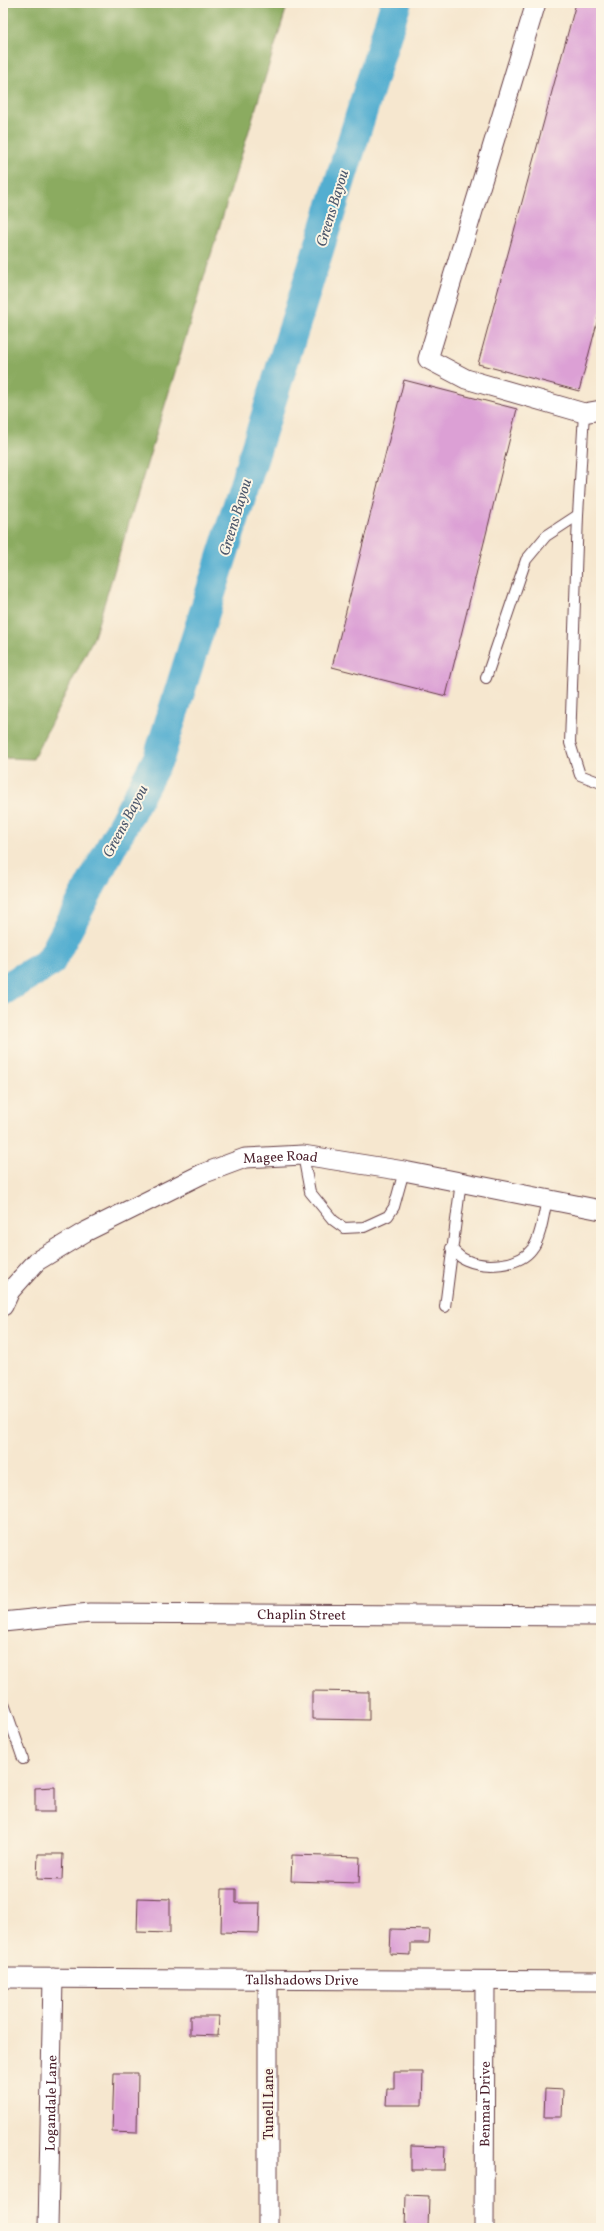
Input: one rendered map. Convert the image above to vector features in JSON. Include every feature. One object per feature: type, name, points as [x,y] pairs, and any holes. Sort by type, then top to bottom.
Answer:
[{"type":"street","points":[[536,3],[428,359],[466,379],[593,411]]},
{"type":"street","name":"Magee Road","points":[[3,1306],[10,1291],[37,1261],[91,1228],[202,1174],[245,1158],[303,1155],[461,1181],[601,1210]]},
{"type":"street","name":"Chaplin Street","points":[[3,1622],[90,1613],[601,1616]]},
{"type":"street","name":"Tallshadows Drive","points":[[3,1978],[601,1981]]},
{"type":"street","name":"Logandale Lane","points":[[48,2228],[52,1978]]},
{"type":"street","name":"Tunell Lane","points":[[268,1980],[268,2228]]},
{"type":"street","name":"Benmar Drive","points":[[484,2228],[485,1981]]},
{"type":"lane","points":[[593,411],[578,515],[570,743],[580,775],[601,783]]},
{"type":"lane","points":[[486,678],[526,560],[546,536],[578,515]]},
{"type":"lane","points":[[303,1155],[310,1192],[333,1220],[344,1228],[364,1227],[388,1216],[394,1207],[404,1171]]},
{"type":"lane","points":[[445,1307],[451,1248],[461,1181]]},
{"type":"lane","points":[[451,1248],[464,1260],[483,1266],[498,1265],[518,1259],[532,1250],[547,1199]]},
{"type":"lane","points":[[3,1701],[23,1759]]},
{"type":"green space","points":[[3,3],[288,3],[94,637],[33,759],[3,758]]},
{"type":"building","points":[[576,3],[601,3],[601,308],[579,391],[478,364]]},
{"type":"building","points":[[404,380],[517,409],[446,696],[332,667]]},
{"type":"building","points":[[312,1691],[369,1692],[369,1720],[312,1719]]},
{"type":"building","points":[[55,1787],[55,1812],[35,1812],[35,1788]]},
{"type":"building","points":[[38,1854],[63,1854],[62,1880],[37,1879]]},
{"type":"building","points":[[292,1855],[360,1857],[359,1883],[291,1881]]},
{"type":"building","points":[[222,1889],[236,1889],[236,1903],[260,1903],[259,1933],[221,1932]]},
{"type":"building","points":[[138,1898],[170,1899],[170,1933],[137,1932]]},
{"type":"building","points":[[391,1929],[430,1930],[429,1943],[411,1943],[411,1955],[390,1954]]},
{"type":"building","points":[[190,2016],[219,2016],[218,2036],[190,2035]]},
{"type":"building","points":[[394,2072],[423,2072],[422,2105],[386,2105],[387,2089],[394,2089]]},
{"type":"building","points":[[114,2073],[138,2073],[137,2133],[112,2132]]},
{"type":"building","points":[[545,2089],[563,2090],[562,2117],[544,2117]]},
{"type":"building","points":[[411,2146],[445,2147],[444,2170],[411,2170]]},
{"type":"building","points":[[406,2195],[429,2196],[428,2228],[405,2228]]},
{"type":"waterway","name":"Greens Bayou","points":[[3,990],[50,962],[159,757],[396,3]]}]
